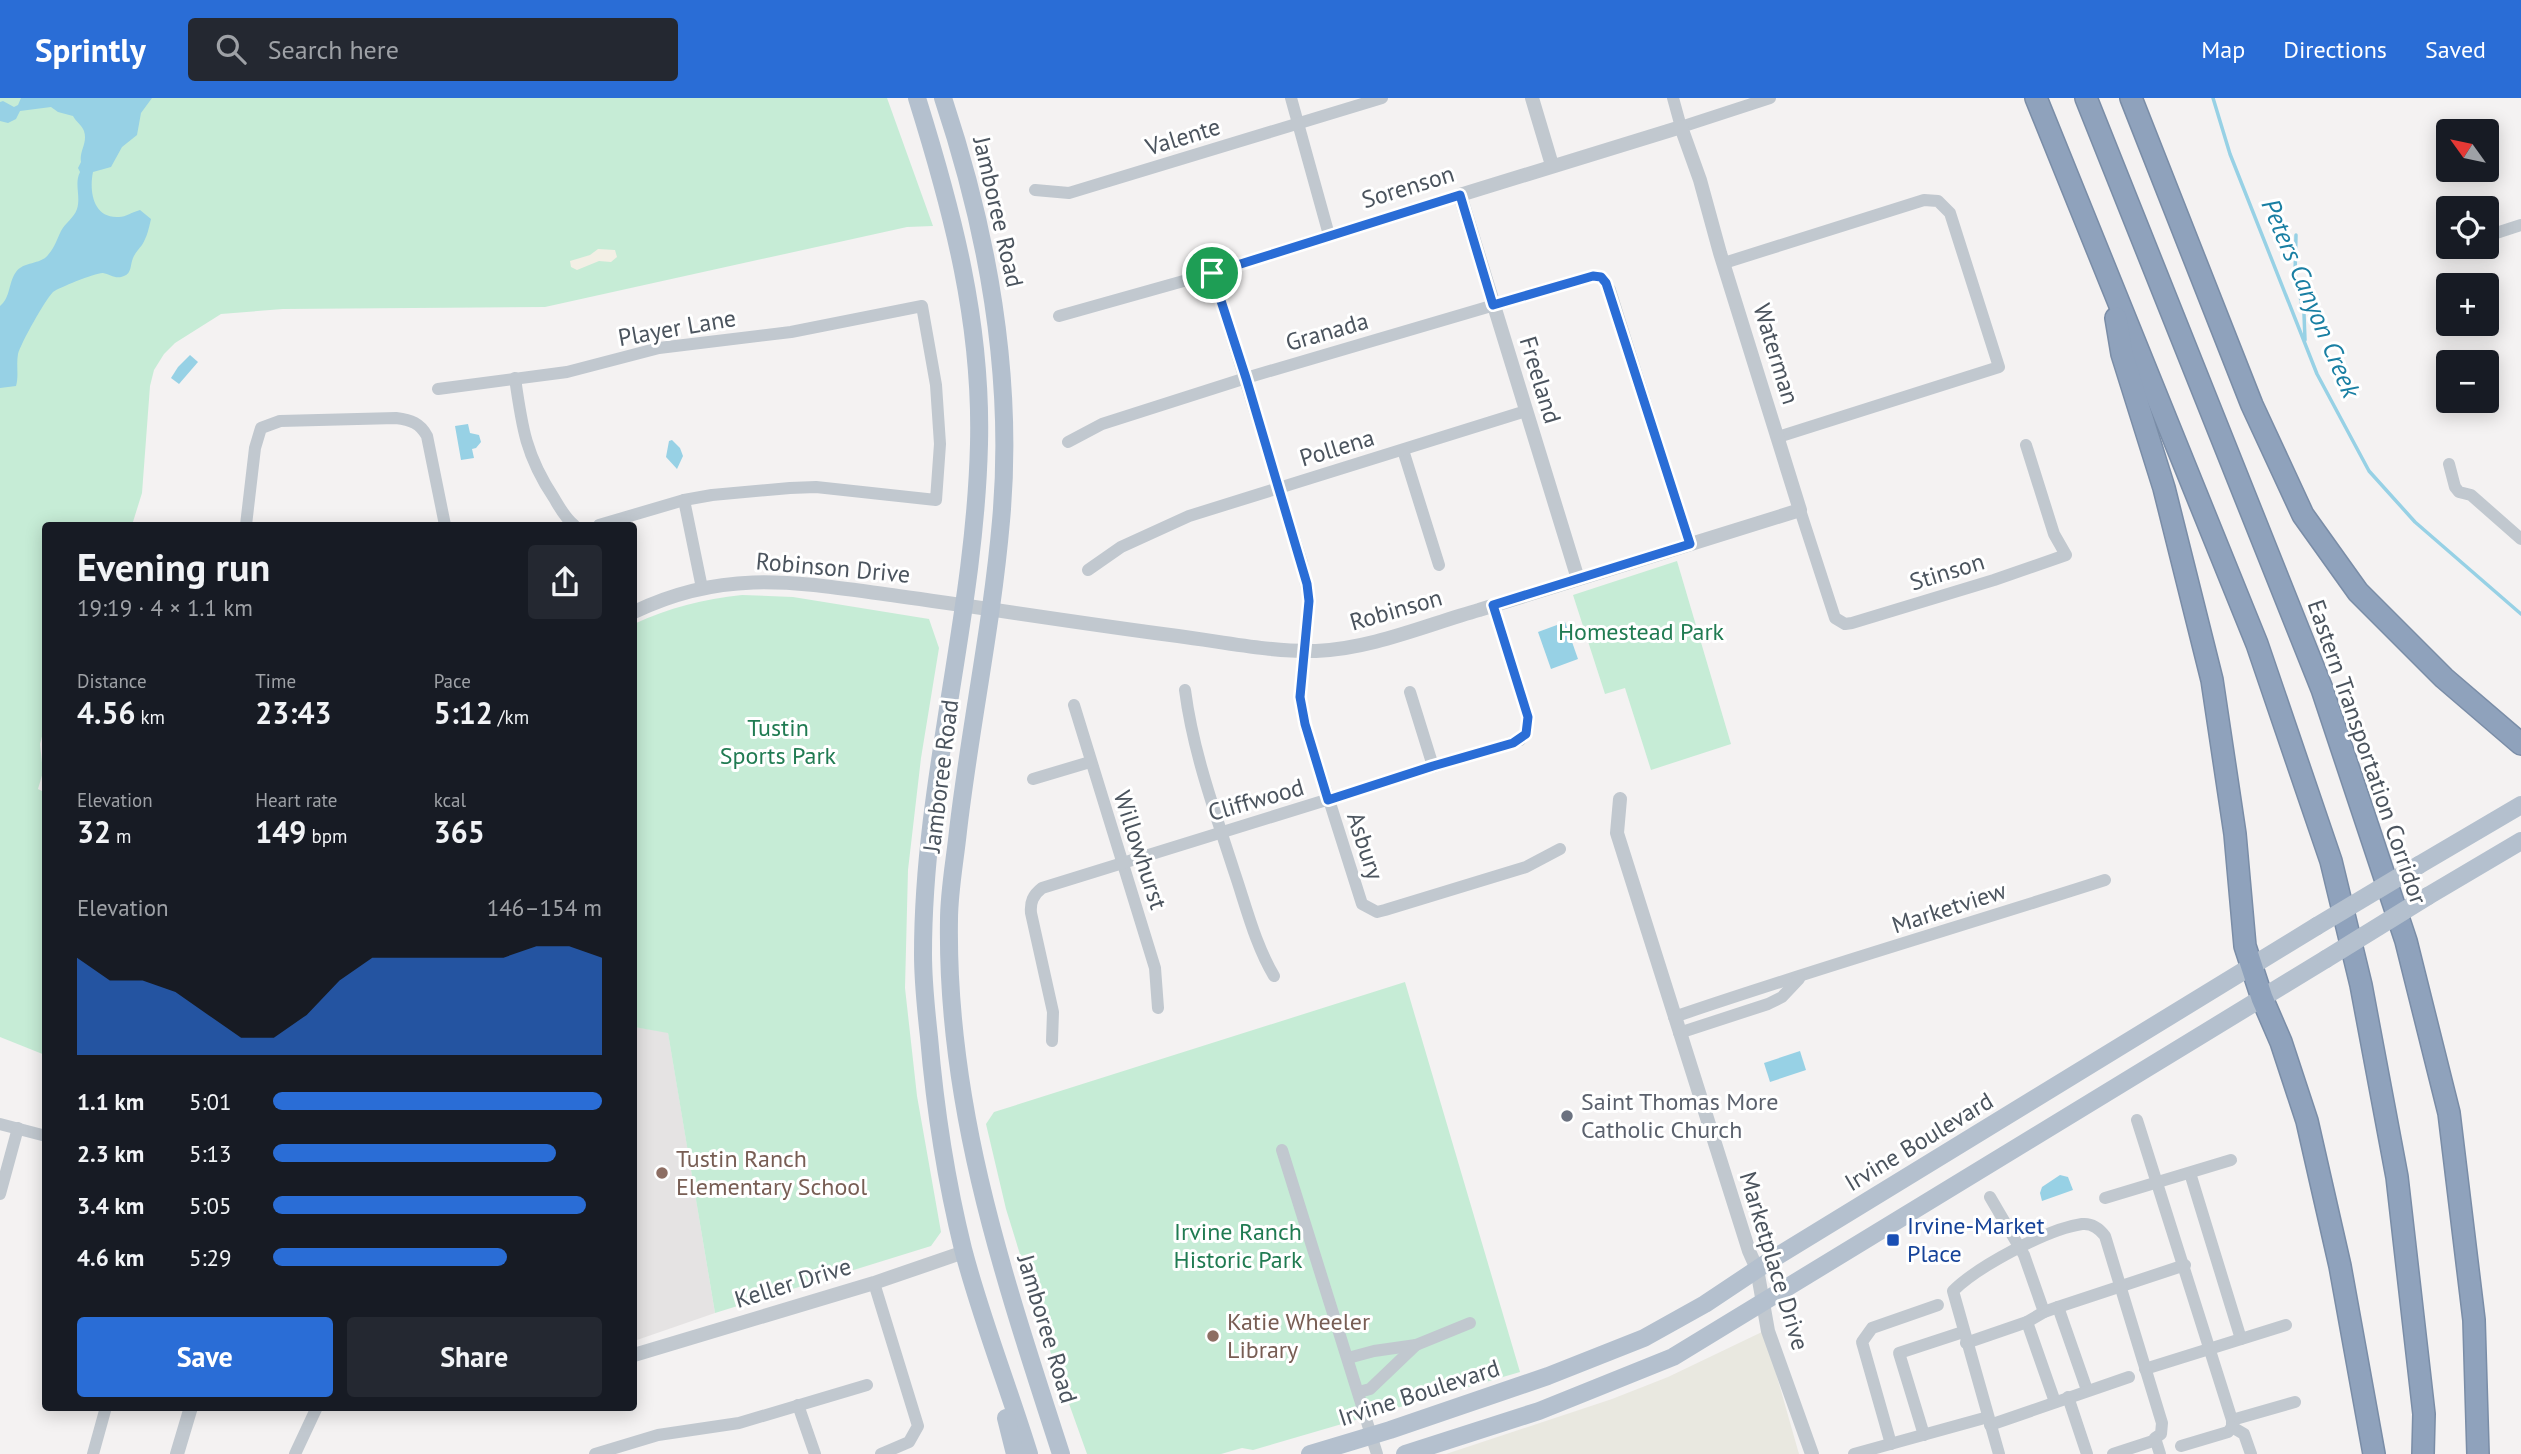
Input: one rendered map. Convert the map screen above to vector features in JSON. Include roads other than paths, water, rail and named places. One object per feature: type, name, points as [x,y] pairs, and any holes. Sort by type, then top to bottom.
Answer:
[{"type":"highway","points":[[2036,98],[2257,644],[2331,861],[2361,985],[2397,1177],[2424,1414],[2423,1454]]},
{"type":"highway","name":"Eastern Transportation Corridor","points":[[2086,98],[2322,689],[2406,941],[2449,1113],[2474,1320],[2478,1454]]},
{"type":"highway","points":[[2131,98],[2252,405],[2303,515],[2358,592],[2444,678],[2521,744]]},
{"type":"highway","points":[[2111,282],[2122,354],[2164,488],[2212,680],[2235,834],[2245,946],[2307,1121],[2343,1278],[2374,1454]]},
{"type":"main road","name":"Jamboree Road","points":[[917,98],[947,195],[975,336],[979,444],[973,528],[934,791],[926,872],[923,957],[934,1102],[964,1252],[1029,1454]]},
{"type":"main road","name":"Jamboree Road","points":[[943,98],[977,215],[994,306],[1001,374],[1003,451],[1001,520],[967,754],[952,882],[949,917],[951,1003],[964,1115],[978,1182],[995,1246],[1061,1454]]},
{"type":"main road","name":"Irvine Boulevard","points":[[1310,1454],[1548,1376],[1644,1338],[1705,1304],[1757,1269],[2150,1030],[2250,965],[2521,805]]},
{"type":"main road","points":[[1405,1454],[1539,1411],[1673,1357],[2521,841]]},
{"type":"main road","points":[[996,1350],[995,1380],[1016,1454]]},
{"type":"street","points":[[1291,98],[1329,235]]},
{"type":"street","name":"Valente","points":[[1034,190],[1069,193],[1382,98]]},
{"type":"street","points":[[1532,98],[1552,165]]},
{"type":"street","name":"Waterman","points":[[1673,98],[1800,510],[1833,613],[1840,622]]},
{"type":"street","name":"Sorenson","points":[[1059,316],[1212,273],[1770,98]]},
{"type":"street","name":"Freeland","points":[[1460,195],[1578,579]]},
{"type":"street","points":[[1724,263],[1924,200],[1938,201],[1950,213],[1999,367],[1778,438]]},
{"type":"street","points":[[2499,232],[2521,225]]},
{"type":"street","name":"Asbury","points":[[1212,273],[1280,488],[1307,584],[1309,601],[1300,697],[1305,724],[1362,904],[1377,912],[1526,867],[1560,849]]},
{"type":"street","name":"Granada","points":[[1068,442],[1102,424],[1246,378],[1585,278],[1601,277],[1610,290],[1690,544]]},
{"type":"street","name":"Player Lane","points":[[439,389],[567,372],[659,348],[791,332],[922,306],[936,385],[940,444],[936,500],[816,487],[684,500]]},
{"type":"street","points":[[515,378],[522,427],[531,460],[571,522]]},
{"type":"street","name":"Pollena","points":[[1088,570],[1121,547],[1189,516],[1526,411]]},
{"type":"street","points":[[246,522],[261,428],[280,421],[396,418],[409,419],[422,427],[427,436],[444,522]]},
{"type":"street","name":"Stinson","points":[[1840,622],[1852,623],[2066,555],[2054,534],[2026,445]]},
{"type":"street","points":[[1403,450],[1439,565]]},
{"type":"street","points":[[2449,464],[2459,492],[2471,495],[2521,539]]},
{"type":"street","points":[[609,522],[684,500],[702,588]]},
{"type":"street","name":"Robinson","points":[[990,610],[1289,651],[1344,649],[1800,510]]},
{"type":"street","name":"Robinson Drive","points":[[637,611],[658,601],[702,588],[768,581],[990,610]]},
{"type":"street","name":"Cliffwood","points":[[1052,1041],[1053,1012],[1031,913],[1032,899],[1042,888],[1513,743],[1526,734],[1528,717],[1493,605]]},
{"type":"street","points":[[1185,690],[1190,729],[1262,956],[1274,976]]},
{"type":"street","points":[[1410,692],[1433,766]]},
{"type":"street","name":"Willowhurst","points":[[1074,705],[1155,968],[1158,1008]]},
{"type":"street","points":[[1033,779],[1090,762]]},
{"type":"street","name":"Marketplace Drive","points":[[1620,799],[1618,833],[1679,1033],[1757,1269],[1768,1331],[1812,1454]]},
{"type":"street","name":"Marketview","points":[[1674,1017],[2105,880]]},
{"type":"street","name":"Marketview","points":[[1679,1033],[1768,1004],[1782,997],[1805,974]]},
{"type":"street","points":[[2137,1120],[2185,1265],[2232,1424],[2244,1434],[2251,1454]]},
{"type":"street","points":[[0,1124],[42,1135]]},
{"type":"street","points":[[0,1194],[18,1128]]},
{"type":"street","points":[[1282,1150],[1377,1454]]},
{"type":"street","points":[[2105,1198],[2231,1160]]},
{"type":"street","points":[[2190,1172],[2241,1339]]},
{"type":"street","points":[[1990,1197],[2020,1247],[2044,1312]]},
{"type":"street","points":[[1999,1454],[1953,1291],[1964,1279],[2030,1241],[2083,1224],[2092,1225],[2105,1236],[2162,1423],[2161,1434],[2156,1440],[2113,1454]]},
{"type":"street","name":"Keller Drive","points":[[637,1354],[874,1283],[964,1252]]},
{"type":"street","points":[[1924,1435],[1899,1353],[2026,1322],[2044,1312],[2185,1265]]},
{"type":"street","points":[[874,1283],[918,1426],[909,1442],[881,1454]]},
{"type":"street","points":[[1891,1444],[1862,1342],[1872,1328],[1938,1305]]},
{"type":"street","points":[[2058,1307],[2087,1390]]},
{"type":"street","points":[[2026,1322],[2055,1402]]},
{"type":"street","points":[[1348,1358],[1416,1345],[1470,1323]]},
{"type":"street","points":[[2145,1369],[2286,1325]]},
{"type":"street","points":[[1359,1392],[1370,1389],[1416,1345]]},
{"type":"street","points":[[1854,1454],[1989,1421],[2129,1377]]},
{"type":"street","points":[[595,1454],[658,1436],[739,1423],[867,1385]]},
{"type":"street","points":[[2068,1397],[2087,1454]]},
{"type":"street","points":[[2181,1446],[2228,1432],[2232,1424],[2295,1402]]},
{"type":"street","points":[[798,1405],[815,1454]]},
{"type":"street","points":[[93,1454],[105,1411]]},
{"type":"street","points":[[177,1454],[190,1411]]},
{"type":"street","points":[[295,1454],[315,1411]]},
{"type":"street","points":[[2156,1440],[2161,1454]]},
{"type":"water","points":[[21,98],[152,98],[141,113],[137,135],[122,147],[111,167],[93,172],[92,187],[95,202],[103,213],[122,217],[140,210],[151,219],[145,239],[134,256],[127,275],[118,277],[99,273],[53,292],[39,312],[18,354],[16,386],[0,388],[0,306],[16,272],[48,255],[63,228],[76,212],[80,172],[78,168],[85,139],[83,129],[73,116],[51,107],[20,111],[16,119],[8,123],[0,121],[0,102],[14,107]]},
{"type":"water","points":[[190,355],[198,362],[179,384],[171,378]]},
{"type":"water","points":[[468,424],[470,433],[479,435],[481,442],[472,449],[474,458],[461,460],[455,426]]},
{"type":"water","points":[[672,440],[683,456],[677,469],[666,457],[669,441]]},
{"type":"water","points":[[1565,622],[1578,659],[1551,669],[1538,632]]},
{"type":"water","points":[[1800,1051],[1806,1070],[1770,1082],[1764,1063]]},
{"type":"water","points":[[2060,1175],[2068,1177],[2073,1190],[2042,1201],[2042,1187]]},
{"type":"waterway","name":"Peters Canyon Creek","points":[[2213,98],[2230,154],[2317,374],[2369,471],[2415,522],[2521,614]]},
{"type":"waterway","points":[[2296,235],[2295,274],[2304,314],[2305,340]]},
{"type":"place","name":"Saint Thomas More Catholic Church","points":[[1567,1116]]},
{"type":"place","name":"Tustin Ranch Elementary School","points":[[662,1173]]},
{"type":"place","name":"Irvine-Market Place","points":[[1893,1240]]},
{"type":"place","name":"Katie Wheeler Library","points":[[1213,1336]]},
{"type":"park label","name":"Homestead Park","points":[[1641,632]]},
{"type":"park label","name":"Tustin Sports Park","points":[[778,742]]},
{"type":"park label","name":"Irvine Ranch Historic Park","points":[[1238,1246]]}]
